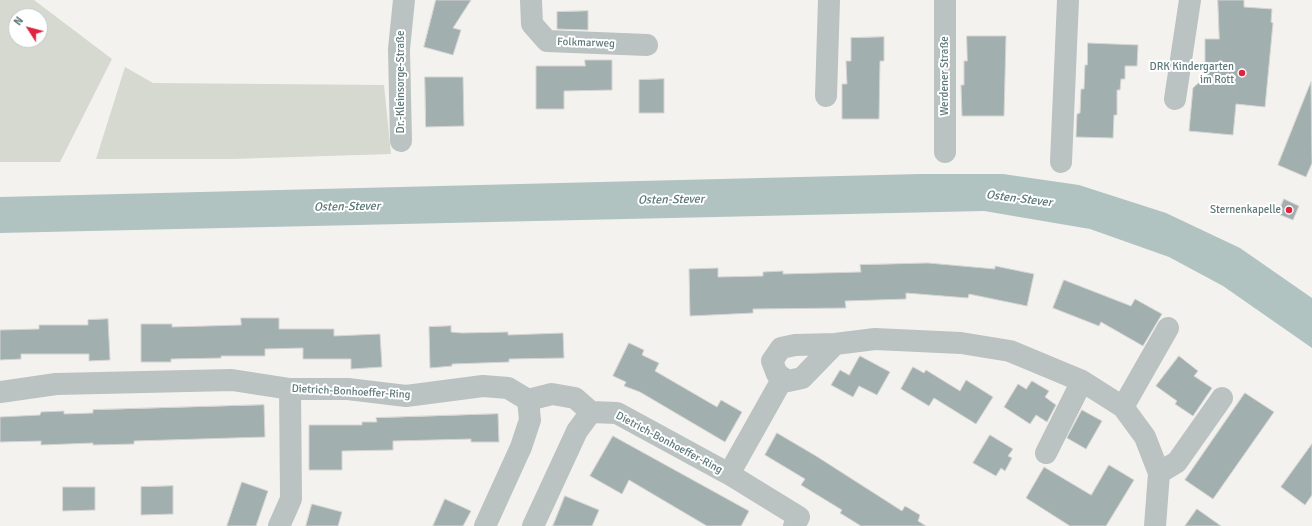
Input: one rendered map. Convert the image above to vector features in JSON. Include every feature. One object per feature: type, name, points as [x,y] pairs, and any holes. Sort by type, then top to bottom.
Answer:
[{"type":"street","name":"Dr.-Kleinsorge-Straße","points":[[401,141],[399,49],[404,0]]},
{"type":"street","name":"Folkmarweg","points":[[531,0],[532,24],[547,41],[647,45]]},
{"type":"street","points":[[826,96],[829,0]]},
{"type":"street","name":"Werdener Straße","points":[[945,0],[945,152]]},
{"type":"street","points":[[1061,162],[1068,0]]},
{"type":"street","points":[[1175,99],[1190,0]]},
{"type":"street","points":[[1124,407],[1168,328]]},
{"type":"street","points":[[835,344],[802,378],[788,381],[777,374],[772,361],[781,348],[795,345],[835,344],[875,339],[961,343],[1010,351],[1082,381],[1124,407],[1145,437],[1159,473],[1155,526]]},
{"type":"street","points":[[729,474],[783,378]]},
{"type":"street","name":"Dietrich-Bonhoeffer-Ring","points":[[0,392],[56,384],[232,380],[290,389],[348,389],[406,396],[483,386],[508,388],[528,400]]},
{"type":"street","points":[[1046,453],[1082,381]]},
{"type":"street","points":[[279,526],[291,499],[290,389]]},
{"type":"street","points":[[485,526],[521,447],[530,420],[528,400],[552,394],[575,398],[591,412],[577,431],[533,526]]},
{"type":"street","points":[[1159,473],[1177,462],[1222,398]]},
{"type":"street","name":"Dietrich-Bonhoeffer-Ring","points":[[591,412],[617,413],[729,474],[803,523]]},
{"type":"shaded area","points":[[0,0],[34,0],[45,8],[8,8],[8,48],[48,48],[48,11],[112,59],[60,162],[0,162]]},
{"type":"shaded area","points":[[125,67],[153,83],[384,85],[391,154],[231,159],[96,159]]},
{"type":"water","name":"Osten-Stever","points":[[920,174],[1003,174],[1079,185],[1166,213],[1240,248],[1312,298],[1312,348],[1223,286],[1169,257],[1090,229],[984,211],[0,233],[0,197]]},
{"type":"building","points":[[436,0],[471,0],[453,28],[461,30],[453,55],[424,47]]},
{"type":"building","name":"DRK Kindergarten im Rott","points":[[1218,0],[1244,0],[1244,7],[1272,9],[1271,22],[1273,23],[1265,107],[1236,104],[1233,135],[1189,131],[1193,88],[1205,77],[1205,39],[1219,39]]},
{"type":"building","points":[[588,11],[588,30],[557,29],[557,12]]},
{"type":"building","points":[[967,36],[1006,36],[1004,116],[962,116],[961,85],[964,85],[964,61],[967,61]]},
{"type":"building","points":[[884,37],[884,61],[880,61],[879,119],[842,119],[842,84],[847,84],[846,61],[851,61],[851,38]]},
{"type":"building","points":[[1088,43],[1138,45],[1137,66],[1125,66],[1125,79],[1121,79],[1120,90],[1117,90],[1117,115],[1114,115],[1113,138],[1076,137],[1077,114],[1080,113],[1081,89],[1084,89]]},
{"type":"building","points":[[585,60],[612,60],[612,90],[564,91],[564,109],[536,109],[536,66],[585,66]]},
{"type":"building","points":[[425,77],[463,77],[464,126],[426,127]]},
{"type":"building","points":[[664,79],[664,113],[639,113],[639,80]]},
{"type":"building","points":[[1311,82],[1312,163],[1306,177],[1278,165]]},
{"type":"building","name":"Sternenkapelle","points":[[1284,199],[1299,206],[1293,220],[1278,214]]},
{"type":"building","points":[[928,263],[995,269],[995,266],[1034,274],[1027,306],[969,294],[968,298],[906,293],[906,299],[845,301],[846,308],[753,309],[753,313],[690,316],[689,269],[718,268],[718,277],[763,276],[763,272],[783,271],[783,274],[861,272],[860,265]]},
{"type":"building","points":[[1064,280],[1131,306],[1135,299],[1162,314],[1143,346],[1101,322],[1099,326],[1053,308]]},
{"type":"building","points":[[241,318],[279,318],[279,329],[334,329],[334,336],[380,334],[382,367],[351,369],[351,359],[303,359],[303,348],[265,349],[265,356],[221,356],[221,358],[171,359],[171,362],[141,362],[141,324],[172,324],[172,327],[241,325]]},
{"type":"building","points":[[108,319],[110,360],[89,361],[89,354],[21,354],[21,359],[0,360],[0,330],[39,329],[39,325],[88,325],[88,320]]},
{"type":"building","points":[[451,326],[451,332],[462,333],[508,332],[508,335],[563,333],[564,358],[509,359],[509,362],[452,364],[452,366],[430,368],[429,327]]},
{"type":"building","points":[[629,343],[644,350],[642,355],[659,363],[655,371],[717,407],[721,400],[742,412],[725,442],[640,392],[624,386],[626,382],[613,376]]},
{"type":"building","points":[[860,356],[890,372],[877,395],[859,386],[853,397],[831,385],[840,370],[849,375]]},
{"type":"building","points":[[1179,356],[1198,371],[1194,376],[1212,388],[1193,416],[1175,404],[1177,401],[1156,386]]},
{"type":"building","points":[[913,367],[924,373],[926,370],[960,391],[966,380],[993,397],[976,424],[934,398],[929,406],[901,389]]},
{"type":"building","points":[[1032,381],[1049,391],[1045,397],[1056,405],[1047,422],[1036,415],[1030,424],[1004,407],[1018,384],[1026,389]]},
{"type":"building","points":[[1245,393],[1274,412],[1213,499],[1185,480]]},
{"type":"building","points":[[264,405],[265,437],[134,441],[134,444],[93,445],[93,443],[41,445],[41,441],[0,442],[0,417],[40,415],[41,412],[64,411],[64,414],[93,413],[93,410]]},
{"type":"building","points":[[1082,410],[1102,421],[1086,449],[1067,438]]},
{"type":"building","points":[[498,414],[499,442],[471,442],[471,439],[393,441],[393,450],[342,451],[342,470],[309,470],[309,425],[362,425],[362,422],[377,422],[376,418]]},
{"type":"building","points":[[777,433],[902,511],[905,506],[920,515],[918,521],[926,526],[861,526],[840,513],[842,510],[801,485],[805,479],[765,455]]},
{"type":"building","points":[[990,435],[1013,449],[1008,456],[1012,458],[1005,471],[1001,468],[996,476],[973,463]]},
{"type":"building","points":[[613,436],[749,511],[741,526],[707,526],[629,480],[622,494],[590,476]]},
{"type":"building","points":[[1312,444],[1312,495],[1305,505],[1281,487]]},
{"type":"building","points":[[1109,465],[1134,480],[1106,526],[1070,526],[1026,498],[1044,467],[1091,495]]},
{"type":"building","points":[[242,482],[268,491],[256,526],[227,526]]},
{"type":"building","points":[[173,486],[173,514],[141,515],[141,487]]},
{"type":"building","points":[[63,487],[95,487],[95,510],[63,511]]},
{"type":"building","points":[[565,496],[599,510],[592,526],[553,526]]},
{"type":"building","points":[[445,499],[471,511],[463,526],[433,526]]},
{"type":"building","points":[[312,504],[342,512],[338,526],[306,526]]},
{"type":"building","points":[[1197,509],[1221,526],[1185,526]]},
{"type":"place","name":"DRK Kindergarten im Rott","points":[[1242,73]]},
{"type":"place","name":"Sternenkapelle","points":[[1289,210]]}]
